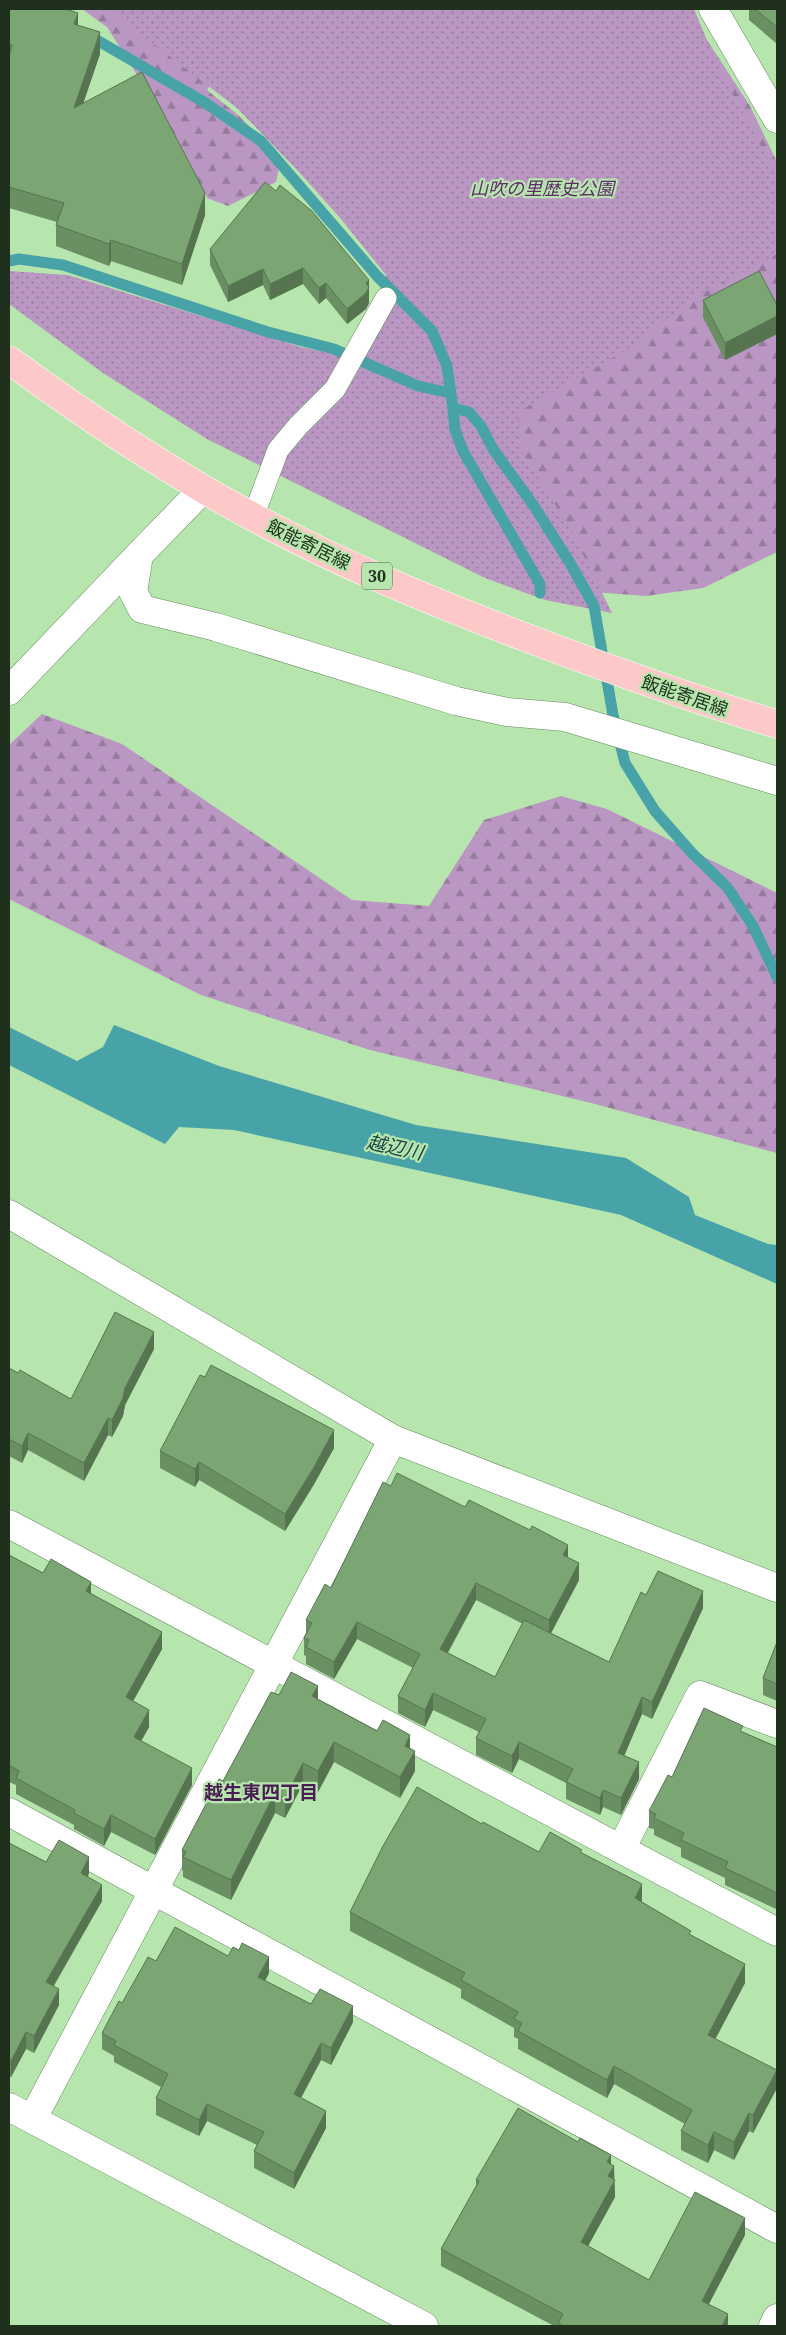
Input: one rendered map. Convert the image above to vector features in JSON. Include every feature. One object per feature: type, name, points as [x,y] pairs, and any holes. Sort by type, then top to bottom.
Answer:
[{"type":"main road","name":"飯能寄居線","points":[[9,360],[203,489],[253,517],[352,566],[469,616],[594,663],[728,710],[777,724]]},
{"type":"street","points":[[713,9],[777,119]]},
{"type":"street","points":[[9,692],[203,489]]},
{"type":"street","points":[[139,555],[133,592],[142,609],[216,627],[456,701],[507,712],[565,717],[777,781]]},
{"type":"street","points":[[9,1214],[393,1439],[777,1588]]},
{"type":"street","points":[[33,2118],[393,1439]]},
{"type":"street","points":[[9,1524],[777,1932]]},
{"type":"street","points":[[621,1850],[700,1695],[777,1724]]},
{"type":"street","points":[[9,1812],[777,2229]]},
{"type":"street","points":[[9,2107],[424,2326]]},
{"type":"street","points":[[773,2326],[777,2318]]},
{"type":"lane","points":[[253,517],[278,450],[298,426],[335,389],[386,298]]},
{"type":"green space","points":[[82,9],[296,9],[232,55],[207,90],[238,115],[281,158],[276,182],[228,206],[207,198],[175,135],[107,27]]},
{"type":"green space","name":"山吹の里歴史公園","points":[[113,9],[694,9],[719,69],[777,176],[777,254],[695,297],[631,347],[525,408],[517,409],[522,452],[569,526],[612,613],[545,600],[485,578],[207,439],[103,373],[9,304],[9,271],[68,275],[301,347],[341,355],[380,296],[386,275],[341,219],[299,172],[237,108],[113,13]]},
{"type":"green space","points":[[375,9],[703,34],[750,106],[777,162],[777,552],[703,588],[646,596],[593,592],[512,456]]},
{"type":"green space","points":[[42,714],[122,744],[352,900],[429,906],[484,820],[561,796],[607,809],[777,893],[777,1153],[595,1104],[370,1050],[201,995],[9,899],[9,745]]},
{"type":"water","name":"越辺川","points":[[114,1025],[219,1066],[416,1125],[626,1158],[689,1197],[695,1215],[768,1244],[777,1245],[777,1284],[621,1215],[234,1130],[179,1127],[165,1144],[9,1065],[9,1027],[77,1061],[103,1047]]},
{"type":"building","points":[[9,9],[66,9],[78,13],[74,24],[100,32],[74,108],[142,72],[205,193],[182,264],[111,240],[109,244],[56,225],[64,203],[9,187],[9,57],[12,45],[9,44]]},
{"type":"building","points":[[755,9],[777,9],[777,27]]},
{"type":"building","points":[[265,182],[276,191],[280,185],[312,211],[369,280],[366,283],[369,287],[366,293],[347,309],[326,283],[319,288],[303,268],[270,284],[263,269],[228,286],[210,249]]},
{"type":"building","points":[[759,271],[777,305],[777,316],[725,343],[703,300]]},
{"type":"building","points":[[115,1312],[154,1332],[125,1388],[123,1398],[112,1420],[108,1418],[84,1463],[28,1433],[22,1446],[9,1439],[9,1368],[18,1373],[20,1370],[71,1399]]},
{"type":"building","points":[[211,1365],[334,1430],[313,1469],[285,1514],[199,1462],[195,1469],[160,1451],[200,1375],[205,1377]]},
{"type":"building","points":[[397,1473],[465,1507],[469,1500],[530,1530],[532,1526],[568,1545],[563,1555],[579,1563],[549,1620],[476,1583],[440,1649],[495,1677],[524,1620],[609,1662],[641,1592],[646,1595],[658,1571],[703,1591],[652,1702],[642,1697],[618,1753],[639,1762],[621,1798],[603,1790],[600,1798],[566,1782],[573,1769],[519,1742],[512,1756],[476,1738],[486,1719],[433,1693],[425,1710],[398,1696],[420,1654],[357,1622],[334,1662],[306,1647],[309,1640],[304,1638],[312,1623],[306,1620],[325,1584],[331,1588],[383,1482],[391,1486]]},
{"type":"building","points":[[9,1555],[43,1573],[51,1559],[91,1582],[86,1591],[162,1632],[126,1697],[149,1710],[134,1737],[192,1768],[155,1839],[111,1815],[104,1829],[74,1813],[75,1810],[16,1778],[19,1771],[9,1765]]},
{"type":"building","points":[[777,1642],[777,1684],[763,1678]]},
{"type":"building","points":[[291,1672],[318,1686],[312,1696],[377,1731],[383,1720],[410,1735],[405,1746],[415,1751],[400,1777],[334,1742],[318,1771],[303,1763],[285,1798],[275,1793],[231,1880],[183,1857],[186,1852],[182,1850],[219,1779],[223,1781],[271,1692],[279,1695]]},
{"type":"building","points":[[704,1708],[743,1726],[740,1731],[777,1747],[777,1893],[725,1868],[728,1862],[681,1840],[684,1833],[654,1818],[656,1814],[649,1811],[668,1775],[672,1777]]},
{"type":"building","points":[[417,1787],[482,1824],[483,1822],[539,1852],[550,1832],[582,1850],[580,1852],[642,1884],[635,1898],[691,1931],[689,1934],[745,1964],[708,2035],[777,2070],[753,2115],[749,2113],[734,2142],[714,2132],[708,2145],[681,2131],[692,2110],[614,2066],[607,2080],[518,2031],[522,2023],[514,2019],[518,2012],[461,1980],[465,1973],[350,1912],[383,1846]]},
{"type":"building","points":[[59,1840],[89,1857],[81,1873],[102,1885],[46,1982],[59,1989],[34,2036],[26,2032],[11,2061],[9,2059],[9,1843],[46,1862]]},
{"type":"building","points":[[175,1927],[228,1956],[233,1947],[239,1950],[242,1943],[269,1957],[258,1977],[311,2004],[320,1989],[353,2006],[331,2048],[321,2043],[294,2094],[326,2111],[294,2173],[254,2151],[264,2132],[207,2104],[199,2120],[156,2098],[168,2074],[114,2045],[116,2041],[102,2033],[119,2001],[122,2003],[148,1957],[156,1961]]},
{"type":"building","points":[[518,2108],[578,2142],[580,2138],[611,2155],[607,2162],[614,2166],[608,2176],[615,2180],[581,2242],[649,2280],[695,2192],[745,2218],[702,2301],[728,2314],[722,2326],[563,2326],[558,2323],[563,2314],[441,2249],[479,2181],[476,2180]]},
{"type":"waterway","points":[[88,35],[204,102],[261,141],[377,276],[432,331],[447,366],[453,408],[469,412],[481,426],[493,449],[534,506],[570,563],[594,606],[613,715],[625,763],[655,811],[691,852],[727,887],[753,926],[777,977]]},
{"type":"waterway","points":[[9,261],[19,259],[63,265],[268,332],[334,349],[418,386],[450,393]]},
{"type":"waterway","points":[[453,408],[455,430],[463,451],[540,584],[540,593]]},
{"type":"district","name":"越生東四丁目","points":[[261,1792]]}]
